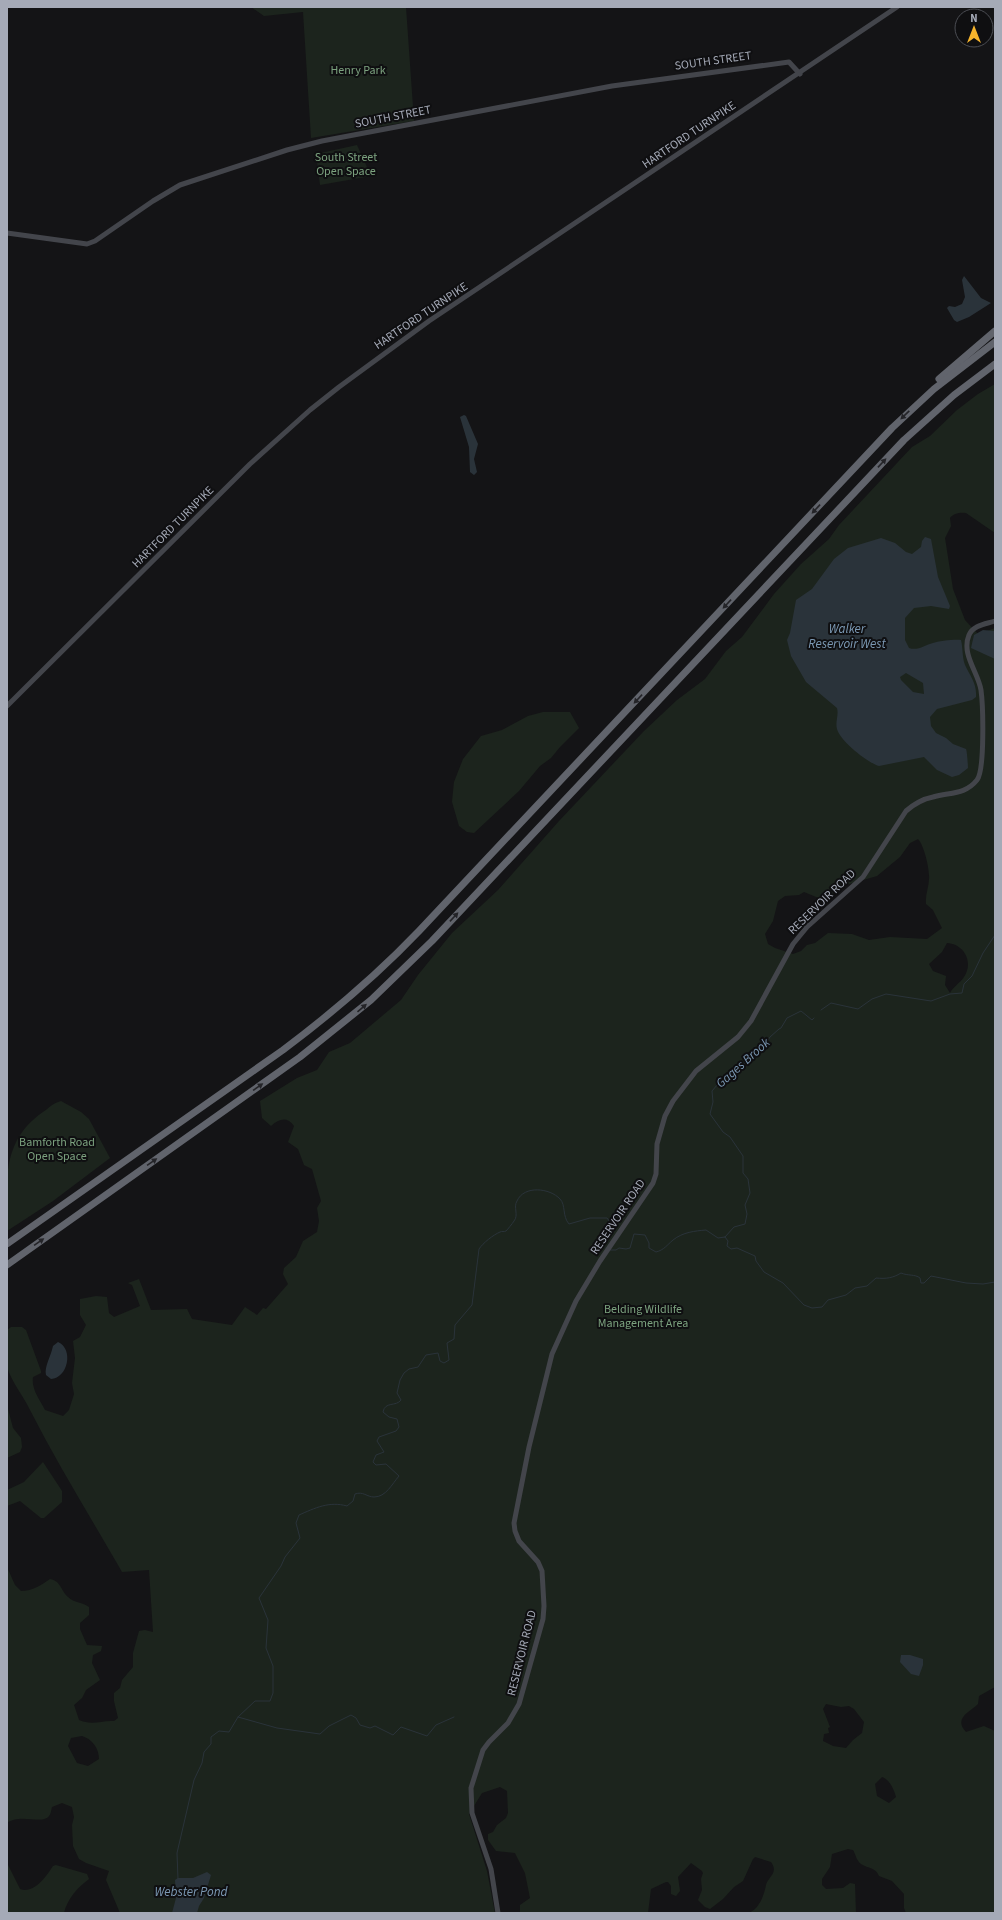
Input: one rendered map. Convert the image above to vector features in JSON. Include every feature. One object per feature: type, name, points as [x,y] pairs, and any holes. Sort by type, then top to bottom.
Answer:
[{"type":"highway","points":[[934,389],[942,376],[995,331]]},
{"type":"highway","points":[[7,1244],[283,1050],[326,1017],[372,977],[419,931],[881,440],[934,389],[995,342]]},
{"type":"highway","points":[[7,1265],[296,1060],[380,991],[432,941],[904,440],[934,411],[995,364]]},
{"type":"highway","points":[[970,382],[982,378],[995,370]]},
{"type":"street","name":"HARTFORD TURNPIKE","points":[[7,706],[250,464],[310,410],[378,357],[800,74],[897,7]]},
{"type":"street","name":"SOUTH STREET","points":[[7,233],[87,244],[95,241],[164,193],[180,185],[287,150],[322,141],[656,79],[789,62],[800,74]]},
{"type":"street","name":"RESERVOIR ROAD","points":[[498,1913],[491,1869],[472,1813],[471,1788],[483,1750],[488,1742],[508,1722],[519,1704],[543,1619],[544,1594],[542,1571],[538,1562],[519,1541],[514,1523],[531,1439],[552,1354],[576,1301],[600,1261],[653,1183],[656,1174],[657,1144],[665,1116],[684,1086],[696,1071],[738,1037],[751,1021],[793,944],[807,927],[863,877],[906,811],[916,804],[931,797],[960,792],[969,788],[978,779],[982,770],[981,691],[968,655],[967,642],[969,634],[975,627],[995,621]]},
{"type":"green space","name":"Henry Park","points":[[251,7],[406,7],[414,121],[311,138],[303,12],[264,16]]},
{"type":"green space","name":"South Street Open Space","points":[[357,145],[371,176],[320,185],[316,154]]},
{"type":"green space","name":"Belding Wildlife Management Area","points":[[995,384],[995,533],[966,513],[960,513],[953,515],[950,518],[951,526],[945,538],[953,589],[965,620],[978,634],[995,628],[995,1687],[979,1696],[978,1704],[964,1716],[961,1723],[966,1732],[984,1726],[995,1731],[995,1913],[906,1913],[904,1908],[904,1894],[892,1881],[879,1876],[874,1870],[861,1864],[853,1850],[848,1849],[832,1854],[830,1867],[822,1879],[822,1885],[826,1889],[843,1888],[850,1883],[855,1884],[856,1913],[749,1913],[759,1905],[767,1882],[774,1869],[771,1862],[755,1857],[743,1881],[734,1887],[723,1899],[710,1909],[705,1907],[698,1900],[702,1890],[701,1879],[703,1873],[691,1863],[678,1877],[680,1891],[676,1896],[671,1894],[671,1886],[668,1882],[651,1889],[648,1913],[520,1913],[520,1905],[530,1898],[525,1873],[515,1853],[496,1851],[488,1840],[488,1834],[493,1832],[497,1825],[506,1818],[508,1813],[507,1791],[500,1787],[482,1793],[469,1814],[487,1871],[495,1913],[120,1913],[106,1880],[109,1871],[79,1859],[73,1846],[72,1825],[74,1817],[72,1807],[62,1803],[52,1807],[50,1815],[46,1818],[18,1819],[7,1823],[7,1567],[15,1585],[21,1591],[33,1589],[50,1579],[54,1580],[60,1586],[70,1599],[89,1607],[89,1615],[80,1623],[80,1629],[87,1645],[102,1646],[101,1651],[93,1655],[92,1663],[100,1680],[86,1690],[82,1698],[74,1705],[79,1720],[93,1723],[114,1721],[118,1718],[114,1701],[114,1693],[120,1688],[122,1680],[133,1667],[133,1653],[139,1631],[145,1630],[153,1632],[149,1570],[122,1572],[62,1469],[12,1378],[7,1367],[7,1330],[11,1327],[22,1327],[26,1330],[41,1371],[41,1373],[33,1377],[33,1386],[36,1394],[45,1410],[63,1416],[69,1410],[74,1394],[72,1383],[75,1358],[73,1341],[80,1337],[86,1325],[80,1315],[80,1299],[96,1296],[107,1297],[109,1313],[114,1317],[140,1306],[132,1285],[128,1283],[139,1279],[151,1310],[187,1309],[192,1319],[232,1325],[245,1307],[257,1315],[263,1308],[266,1309],[288,1284],[283,1274],[284,1268],[296,1257],[303,1241],[317,1232],[319,1221],[317,1208],[321,1201],[312,1169],[304,1165],[298,1149],[288,1142],[294,1126],[289,1121],[280,1120],[271,1126],[262,1118],[260,1101],[297,1078],[317,1070],[329,1052],[350,1043],[401,1000],[418,975],[452,933],[498,890],[559,821],[644,731],[677,700],[705,679],[726,651],[742,637],[774,594],[801,564],[829,539],[839,525],[912,447],[930,436],[957,410],[978,394]],"holes":[[[918,839],[922,847],[929,870],[926,904],[933,910],[942,928],[927,939],[890,937],[869,940],[852,934],[828,933],[815,943],[807,945],[801,951],[793,954],[768,944],[765,934],[773,921],[778,901],[785,896],[799,895],[804,892],[821,899],[838,893],[846,885],[877,876],[900,857],[910,843]],[[947,943],[953,944],[962,950],[966,955],[967,960],[968,966],[964,977],[950,993],[945,985],[946,976],[933,971],[929,964],[942,952]],[[826,1704],[841,1707],[849,1706],[854,1709],[864,1722],[862,1733],[846,1748],[833,1746],[823,1741],[824,1734],[829,1733],[828,1728],[830,1727],[823,1709]],[[82,1736],[86,1737],[92,1742],[98,1751],[99,1759],[88,1766],[77,1763],[68,1746],[71,1738]],[[882,1777],[885,1778],[891,1785],[896,1797],[889,1803],[877,1796],[875,1784]]]},
{"type":"green space","points":[[543,712],[570,712],[579,728],[551,758],[540,766],[519,791],[474,833],[467,832],[459,826],[452,802],[454,782],[463,759],[481,736],[502,730],[528,716]]},
{"type":"green space","name":"Bamforth Road Open Space","points":[[61,1101],[81,1112],[89,1119],[110,1158],[53,1201],[7,1231],[7,1180],[13,1150],[19,1136],[29,1124],[51,1106]]},
{"type":"green space","points":[[7,1405],[13,1428],[21,1438],[22,1447],[20,1452],[7,1458]]},
{"type":"green space","points":[[43,1462],[62,1491],[62,1502],[44,1518],[41,1518],[20,1501],[7,1506],[7,1490],[24,1482]]},
{"type":"green space","points":[[7,1863],[20,1889],[25,1890],[39,1884],[53,1866],[56,1865],[87,1874],[89,1879],[74,1894],[65,1908],[64,1913],[7,1913]]},
{"type":"water","points":[[964,276],[981,298],[991,303],[969,317],[957,322],[954,320],[947,308],[949,306],[955,307],[962,304],[965,297],[962,280]]},
{"type":"water","points":[[464,415],[466,416],[478,444],[474,459],[477,472],[474,475],[470,472],[469,447],[460,417]]},
{"type":"water","name":"Walker Reservoir West","points":[[925,537],[931,539],[938,577],[950,606],[949,609],[931,606],[914,608],[905,618],[905,640],[909,648],[915,649],[939,642],[961,640],[964,662],[973,680],[976,692],[976,697],[972,700],[937,709],[930,717],[931,726],[936,733],[946,738],[953,744],[966,749],[968,768],[959,775],[952,777],[937,770],[924,757],[879,766],[868,761],[855,751],[839,734],[836,724],[838,713],[837,708],[806,682],[791,656],[787,640],[790,633],[796,600],[812,589],[834,559],[848,548],[881,538],[895,543],[906,552],[912,554],[921,547],[922,541]],"holes":[[[906,673],[923,683],[924,694],[913,692],[901,680],[900,677]]]},
{"type":"water","points":[[983,630],[995,631],[995,659],[971,648],[974,635]]},
{"type":"water","points":[[58,1342],[66,1351],[67,1363],[62,1374],[51,1379],[46,1375],[46,1368],[53,1346]]},
{"type":"water","points":[[901,1655],[910,1655],[923,1659],[923,1665],[919,1676],[911,1674],[900,1662]]},
{"type":"water","name":"Webster Pond","points":[[207,1872],[211,1875],[204,1898],[197,1913],[172,1913],[176,1898],[175,1880],[178,1878],[193,1878]]},
{"type":"waterway","name":"Gages Brook","points":[[821,1010],[831,1003],[858,1009],[872,999],[886,994],[931,1001],[950,994],[962,993],[964,984],[972,976],[983,953],[995,935]]},
{"type":"waterway","name":"Gages Brook","points":[[725,1237],[734,1227],[745,1224],[747,1214],[745,1205],[750,1193],[748,1179],[743,1173],[743,1156],[730,1137],[723,1132],[710,1114],[713,1102],[712,1091],[723,1078],[734,1072],[762,1049],[770,1037],[781,1028],[787,1018],[801,1011],[812,1020],[814,1018]]},
{"type":"waterway","points":[[178,1879],[177,1853],[194,1780],[202,1763],[204,1752],[211,1744],[211,1737],[219,1731],[229,1732],[238,1717],[255,1701],[270,1701],[273,1693],[273,1666],[266,1648],[268,1620],[259,1598],[281,1566],[285,1557],[300,1538],[296,1523],[299,1515],[328,1505],[334,1504],[347,1506],[353,1501],[355,1494],[358,1493],[372,1497],[382,1495],[399,1476],[386,1464],[376,1465],[373,1462],[376,1455],[384,1452],[377,1441],[379,1437],[396,1431],[399,1427],[397,1419],[389,1417],[383,1412],[384,1409],[386,1406],[401,1400],[397,1393],[400,1380],[404,1373],[409,1369],[418,1367],[426,1355],[438,1353],[440,1361],[444,1363],[449,1360],[447,1343],[454,1339],[455,1325],[472,1305],[479,1249],[491,1237],[500,1232],[506,1231],[511,1225],[516,1216],[516,1203],[520,1196],[531,1190],[550,1192],[556,1195],[562,1201],[565,1218],[569,1224],[590,1218],[607,1218],[610,1222],[600,1240],[605,1247]]},
{"type":"waterway","points":[[610,1250],[630,1248],[634,1234],[645,1235],[649,1243],[649,1248],[656,1252],[663,1249],[677,1237],[689,1232],[706,1230],[718,1238],[725,1237]]},
{"type":"waterway","points":[[725,1237],[728,1241],[727,1246],[731,1249],[737,1248],[755,1256],[756,1261],[764,1272],[783,1283],[804,1305],[812,1308],[822,1307],[828,1300],[846,1295],[855,1288],[867,1286],[876,1278],[889,1278],[901,1273],[914,1275],[920,1278],[921,1283],[924,1283],[931,1276],[966,1283],[983,1284],[995,1282]]},
{"type":"waterway","points":[[238,1717],[277,1728],[320,1734],[329,1726],[351,1715],[356,1718],[360,1725],[370,1728],[375,1726],[393,1735],[401,1727],[427,1736],[436,1725],[454,1717]]}]
